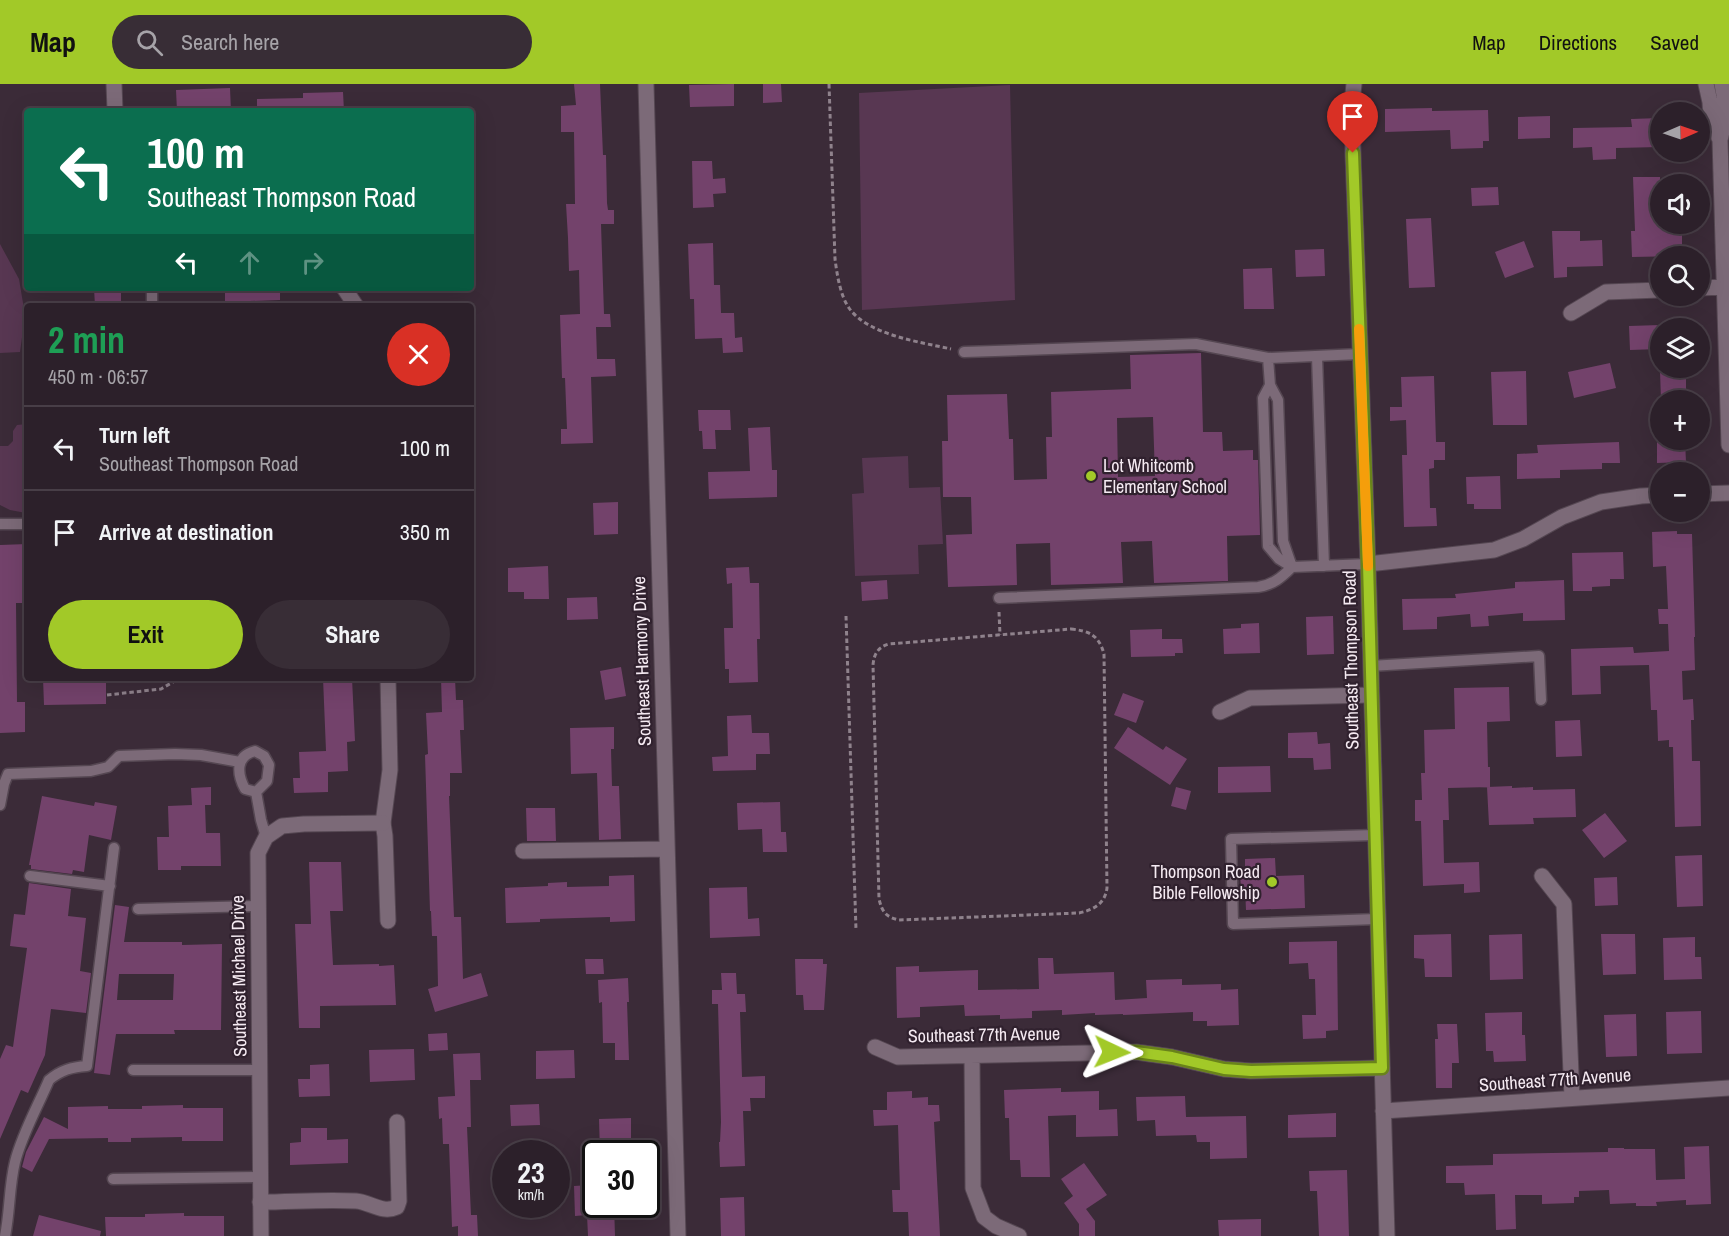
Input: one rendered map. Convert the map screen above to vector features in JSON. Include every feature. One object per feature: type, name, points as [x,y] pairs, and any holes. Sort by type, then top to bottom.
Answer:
[{"type":"street","points":[[114,84],[115,108]]},
{"type":"street","name":"Southeast Harmony Drive","points":[[646,84],[678,1236]]},
{"type":"street","name":"Southeast Thompson Road","points":[[1354,84],[1353,143],[1368,564],[1387,1236]]},
{"type":"street","points":[[1706,84],[1711,119],[1720,140]]},
{"type":"street","points":[[1722,84],[1726,117],[1720,140],[1729,445]]},
{"type":"street","points":[[1710,288],[1724,287]]},
{"type":"street","points":[[1571,313],[1606,292],[1650,290]]},
{"type":"street","points":[[1710,494],[1729,493]]},
{"type":"street","points":[[1368,564],[1494,550],[1511,544],[1562,517],[1601,502],[1650,496]]},
{"type":"street","points":[[387,681],[390,770],[382,823],[385,836],[388,921]]},
{"type":"street","points":[[1220,712],[1250,698],[1370,695]]},
{"type":"street","points":[[266,837],[274,830],[288,825],[382,823]]},
{"type":"street","name":"Southeast Michael Drive","points":[[261,1236],[258,853],[266,837]]},
{"type":"street","points":[[523,851],[667,849]]},
{"type":"street","points":[[1542,876],[1564,904],[1572,1098]]},
{"type":"street","name":"Southeast 77th Avenue","points":[[875,1047],[898,1057],[1136,1052],[1172,1057],[1224,1069],[1251,1071],[1382,1068]]},
{"type":"street","points":[[972,1056],[973,1188],[984,1217],[996,1226],[1019,1236]]},
{"type":"street","name":"Southeast 77th Avenue","points":[[1383,1111],[1729,1088]]},
{"type":"street","points":[[260,1202],[359,1201],[381,1209],[391,1210],[397,1207],[399,1201],[397,1122]]},
{"type":"lane","points":[[964,352],[1196,344],[1268,358],[1360,354]]},
{"type":"lane","points":[[1317,356],[1324,566]]},
{"type":"lane","points":[[1268,358],[1270,385],[1278,400],[1283,541],[1293,567]]},
{"type":"lane","points":[[1270,385],[1263,398],[1268,546],[1279,559],[1293,567],[1368,564]]},
{"type":"lane","points":[[0,524],[24,524]]},
{"type":"lane","points":[[999,598],[1258,587],[1272,584],[1293,567]]},
{"type":"lane","points":[[1370,666],[1539,656],[1541,700]]},
{"type":"lane","points":[[255,751],[264,756],[268,765],[267,781],[256,792],[245,789],[240,781],[240,762],[246,753],[255,751]]},
{"type":"lane","points":[[0,805],[8,774],[91,771],[108,767],[119,756],[201,755],[240,762]]},
{"type":"lane","points":[[256,792],[266,837]]},
{"type":"lane","points":[[1375,835],[1231,839],[1231,849],[1233,924],[1377,920]]},
{"type":"lane","points":[[5,1236],[18,1150],[50,1080],[58,1072],[75,1066],[87,1066],[114,849]]},
{"type":"lane","points":[[30,876],[110,886]]},
{"type":"lane","points":[[138,909],[258,906]]},
{"type":"lane","points":[[133,1070],[259,1070]]},
{"type":"lane","points":[[112,1179],[260,1177]]},
{"type":"path","points":[[829,84],[835,259],[838,281],[849,308],[868,326],[903,339],[964,352]]},
{"type":"path","points":[[999,598],[1000,635]]},
{"type":"path","points":[[846,616],[856,930]]},
{"type":"path","points":[[1071,629],[1094,636],[1101,644],[1104,654],[1107,895],[1096,907],[1079,913],[899,920],[891,918],[881,909],[879,899],[874,657],[877,651],[889,644],[1000,635],[1071,629]]},
{"type":"path","points":[[107,695],[161,688],[173,682]]},
{"type":"shaded area","points":[[1010,85],[1015,300],[862,310],[859,93]]},
{"type":"shaded area","points":[[0,244],[19,279],[24,322],[20,352],[0,353]]},
{"type":"shaded area","points":[[24,424],[24,513],[0,505],[0,446],[8,446],[13,441],[13,431],[17,425]]},
{"type":"shaded area","points":[[908,456],[909,488],[940,487],[943,544],[918,545],[919,574],[855,576],[852,494],[864,493],[862,458]]},
{"type":"building","points":[[574,84],[600,84],[603,155],[606,155],[607,203],[608,210],[614,210],[614,224],[601,224],[604,314],[610,314],[611,327],[596,327],[597,359],[615,359],[616,376],[591,377],[593,443],[561,444],[561,429],[567,429],[565,378],[562,378],[560,315],[580,314],[579,270],[569,271],[566,204],[575,204],[574,132],[561,132],[561,106],[576,105]]},
{"type":"building","points":[[734,84],[734,106],[690,107],[689,85]]},
{"type":"building","points":[[763,84],[781,84],[782,102],[763,103]]},
{"type":"building","points":[[230,88],[231,108],[177,108],[176,90]]},
{"type":"building","points":[[343,92],[344,108],[257,108],[257,99],[303,98],[303,93]]},
{"type":"building","points":[[1432,108],[1432,111],[1488,110],[1489,141],[1483,141],[1483,148],[1451,149],[1450,130],[1385,132],[1385,109]]},
{"type":"building","points":[[1550,116],[1550,138],[1518,139],[1518,117]]},
{"type":"building","points":[[1650,118],[1650,147],[1616,148],[1616,159],[1593,160],[1592,147],[1573,148],[1573,128],[1632,127],[1631,119]]},
{"type":"building","points":[[692,161],[712,161],[713,179],[725,178],[726,193],[713,194],[714,207],[693,208]]},
{"type":"building","points":[[1633,177],[1650,177],[1650,234],[1682,234],[1682,246],[1650,246],[1650,257],[1632,257],[1631,231],[1635,231]]},
{"type":"building","points":[[1498,187],[1499,205],[1472,206],[1471,188]]},
{"type":"building","points":[[1431,218],[1435,287],[1409,288],[1406,219]]},
{"type":"building","points":[[1552,231],[1580,231],[1580,241],[1602,240],[1603,266],[1567,267],[1567,277],[1554,278]]},
{"type":"building","points":[[1524,241],[1534,267],[1505,278],[1495,252]]},
{"type":"building","points":[[713,243],[714,285],[720,285],[721,313],[734,313],[735,338],[742,337],[743,352],[723,353],[722,338],[695,339],[694,299],[690,299],[688,244]]},
{"type":"building","points":[[1324,249],[1325,276],[1296,277],[1295,250]]},
{"type":"building","points":[[1272,268],[1274,309],[1244,309],[1243,269]]},
{"type":"building","points":[[94,291],[121,291],[121,303],[95,303]]},
{"type":"building","points":[[225,291],[280,291],[280,300],[225,302]]},
{"type":"building","points":[[1650,325],[1650,349],[1630,350],[1629,326]]},
{"type":"building","points":[[1201,353],[1203,432],[1222,432],[1223,451],[1253,450],[1253,460],[1258,460],[1260,535],[1227,536],[1228,581],[1154,583],[1152,541],[1121,542],[1123,583],[1051,585],[1050,543],[1016,544],[1017,585],[948,587],[946,535],[972,534],[971,497],[943,497],[942,441],[948,441],[947,395],[1007,394],[1009,439],[1013,439],[1014,480],[1047,479],[1046,437],[1052,437],[1051,392],[1131,389],[1130,355]],"holes":[[[1153,417],[1155,476],[1118,477],[1117,418]]]},
{"type":"building","points":[[1610,363],[1616,388],[1574,398],[1568,372]]},
{"type":"building","points":[[1526,371],[1527,425],[1493,425],[1491,372]]},
{"type":"building","points":[[1434,376],[1436,442],[1445,442],[1445,460],[1434,460],[1434,468],[1429,469],[1430,508],[1436,508],[1437,526],[1404,527],[1402,455],[1407,455],[1406,420],[1390,421],[1390,407],[1402,407],[1401,377]]},
{"type":"building","points":[[1660,378],[1686,378],[1686,390],[1661,390]]},
{"type":"building","points":[[698,410],[730,410],[731,430],[715,430],[716,449],[703,449]]},
{"type":"building","points":[[770,427],[772,470],[777,470],[777,497],[709,499],[708,472],[750,471],[748,428]]},
{"type":"building","points":[[1619,442],[1620,463],[1602,463],[1602,469],[1560,470],[1560,478],[1517,479],[1517,454],[1538,453],[1537,445]]},
{"type":"building","points":[[1657,450],[1685,450],[1686,462],[1657,462]]},
{"type":"building","points":[[1500,476],[1501,509],[1474,509],[1474,504],[1467,504],[1466,477]]},
{"type":"building","points":[[618,502],[618,534],[594,535],[593,503]]},
{"type":"building","points":[[1677,531],[1677,534],[1692,534],[1695,670],[1682,671],[1683,700],[1693,699],[1692,761],[1700,761],[1701,826],[1675,827],[1673,747],[1669,747],[1669,740],[1658,741],[1657,710],[1651,710],[1649,665],[1600,666],[1601,694],[1572,695],[1571,649],[1633,647],[1634,653],[1669,651],[1668,624],[1659,624],[1658,609],[1668,609],[1666,566],[1653,567],[1652,532]]},
{"type":"building","points":[[24,544],[24,603],[16,603],[17,702],[25,702],[25,732],[0,733],[0,545]]},
{"type":"building","points":[[1623,552],[1624,579],[1610,579],[1610,586],[1592,587],[1592,591],[1573,591],[1572,553]]},
{"type":"building","points":[[548,566],[549,599],[524,599],[524,592],[508,592],[508,568]]},
{"type":"building","points":[[749,567],[750,583],[759,583],[758,682],[729,683],[729,669],[725,669],[724,628],[733,628],[732,583],[727,584],[726,568]]},
{"type":"building","points":[[887,580],[888,599],[862,601],[861,582]]},
{"type":"building","points":[[1564,580],[1565,620],[1523,621],[1523,613],[1488,616],[1489,626],[1471,627],[1470,614],[1437,617],[1437,629],[1403,630],[1402,599],[1456,598],[1455,594],[1515,588],[1515,582]]},
{"type":"building","points":[[597,597],[598,619],[567,620],[567,598]]},
{"type":"building","points":[[1333,616],[1334,654],[1307,655],[1306,617]]},
{"type":"building","points":[[1259,623],[1260,653],[1224,654],[1223,629],[1241,628],[1241,624]]},
{"type":"building","points":[[1162,629],[1162,639],[1182,639],[1183,653],[1175,653],[1175,656],[1131,657],[1130,630]]},
{"type":"building","points":[[621,667],[626,696],[605,700],[600,671]]},
{"type":"building","points":[[43,681],[106,681],[106,704],[44,705]]},
{"type":"building","points":[[323,681],[352,681],[355,741],[347,742],[348,771],[328,772],[328,792],[294,793],[293,778],[300,778],[299,752],[326,751]]},
{"type":"building","points":[[441,681],[455,681],[456,700],[463,700],[464,730],[460,730],[462,773],[450,773],[454,917],[461,917],[463,979],[481,973],[488,996],[435,1012],[428,989],[438,986],[437,936],[432,936],[430,911],[425,755],[428,754],[426,713],[442,712]]},
{"type":"building","points":[[1509,687],[1510,721],[1487,722],[1490,787],[1448,788],[1449,820],[1443,820],[1444,863],[1479,862],[1480,892],[1464,893],[1464,884],[1423,886],[1421,821],[1415,821],[1415,800],[1422,800],[1421,773],[1425,773],[1424,730],[1455,729],[1454,688]]},
{"type":"building","points":[[1123,693],[1144,701],[1136,723],[1114,715]]},
{"type":"building","points":[[751,715],[752,733],[769,733],[770,754],[756,754],[756,770],[713,771],[712,757],[728,756],[727,716]]},
{"type":"building","points":[[1580,720],[1582,756],[1556,757],[1555,721]]},
{"type":"building","points":[[614,727],[614,749],[611,749],[612,786],[619,786],[621,839],[599,840],[597,773],[571,774],[570,728]]},
{"type":"building","points":[[1128,727],[1163,750],[1166,746],[1187,759],[1170,785],[1114,748]]},
{"type":"building","points":[[1317,732],[1318,744],[1330,743],[1331,769],[1314,770],[1313,758],[1288,758],[1288,733]]},
{"type":"building","points":[[1270,766],[1271,792],[1218,793],[1218,767]]},
{"type":"building","points":[[1512,786],[1512,788],[1533,787],[1533,790],[1575,789],[1576,817],[1533,818],[1534,824],[1489,825],[1487,787]]},
{"type":"building","points":[[211,787],[211,805],[205,805],[206,833],[220,833],[221,866],[181,866],[181,870],[158,870],[157,837],[169,837],[168,806],[192,805],[191,788]]},
{"type":"building","points":[[1176,787],[1191,791],[1186,810],[1171,806]]},
{"type":"building","points":[[42,796],[94,806],[95,802],[117,806],[111,840],[89,835],[84,872],[73,870],[72,874],[31,869],[29,865]]},
{"type":"building","points":[[780,802],[781,832],[786,832],[787,852],[763,852],[762,829],[738,830],[737,803]]},
{"type":"building","points":[[526,808],[555,808],[556,841],[527,841]]},
{"type":"building","points":[[1605,813],[1627,841],[1604,858],[1582,830]]},
{"type":"building","points":[[1702,855],[1703,906],[1677,907],[1675,856]]},
{"type":"building","name":"Thompson Road Bible Fellowship","points":[[1275,858],[1276,876],[1304,875],[1305,908],[1246,910],[1245,888],[1241,888],[1240,875],[1245,875],[1245,859]]},
{"type":"building","points":[[309,862],[341,862],[343,911],[330,911],[333,965],[394,965],[396,1005],[320,1006],[320,1028],[299,1028],[295,924],[311,924]]},
{"type":"building","points":[[634,875],[635,921],[610,922],[610,917],[540,919],[540,922],[506,923],[505,888],[548,886],[548,883],[567,882],[567,887],[609,886],[609,876]]},
{"type":"building","points":[[1617,877],[1618,905],[1595,906],[1594,878]]},
{"type":"building","points":[[29,883],[71,889],[68,916],[86,918],[80,971],[91,973],[86,1013],[51,1009],[45,1055],[28,1093],[21,1090],[0,1139],[0,1059],[6,1045],[13,1047],[27,948],[10,946],[14,914],[25,915]]},
{"type":"building","points":[[747,887],[748,919],[759,918],[760,936],[710,938],[709,888]]},
{"type":"building","points":[[115,905],[129,907],[124,942],[182,942],[182,945],[222,944],[221,1030],[174,1030],[175,1034],[116,1034],[110,1075],[94,1073]],"holes":[[[119,974],[174,974],[173,1000],[117,1000]]]},
{"type":"building","points":[[1451,934],[1452,977],[1425,977],[1424,959],[1414,958],[1414,935]]},
{"type":"building","points":[[1522,934],[1523,979],[1490,980],[1489,935]]},
{"type":"building","points":[[1601,934],[1635,934],[1636,974],[1603,975]]},
{"type":"building","points":[[1695,937],[1695,957],[1701,957],[1702,979],[1664,980],[1663,938]]},
{"type":"building","points":[[1337,941],[1338,1030],[1326,1031],[1326,1038],[1303,1039],[1302,1015],[1316,1015],[1315,979],[1309,979],[1308,963],[1289,964],[1289,942]]},
{"type":"building","points":[[1038,958],[1053,958],[1054,974],[1114,972],[1115,1000],[1147,998],[1146,980],[1182,979],[1182,985],[1221,984],[1221,990],[1238,989],[1239,1025],[1207,1026],[1207,1021],[1193,1021],[1193,1012],[1062,1015],[1062,1010],[1032,1011],[1032,1018],[1000,1019],[1000,1015],[965,1016],[964,1005],[920,1007],[920,1017],[897,1018],[896,967],[919,966],[919,972],[978,970],[978,990],[1039,989]]},
{"type":"building","points":[[585,959],[603,959],[604,974],[586,974]]},
{"type":"building","points":[[795,959],[823,959],[823,964],[827,964],[824,1010],[804,1010],[803,995],[796,995]]},
{"type":"building","points":[[721,973],[736,973],[737,994],[745,994],[746,1012],[740,1012],[742,1077],[765,1076],[765,1098],[750,1098],[751,1111],[743,1111],[745,1166],[720,1167],[718,1004],[712,1004],[712,990],[722,990]]},
{"type":"building","points":[[628,978],[629,1060],[615,1060],[615,1043],[603,1043],[602,1002],[599,1003],[598,980]]},
{"type":"building","points":[[1701,1011],[1702,1053],[1667,1054],[1666,1012]]},
{"type":"building","points":[[1522,1012],[1522,1035],[1525,1035],[1526,1061],[1494,1062],[1493,1051],[1486,1051],[1485,1013]]},
{"type":"building","points":[[1636,1014],[1637,1056],[1606,1057],[1604,1015]]},
{"type":"building","points":[[1437,1024],[1457,1024],[1459,1063],[1452,1063],[1452,1088],[1436,1088]]},
{"type":"building","points":[[447,1033],[448,1050],[429,1051],[428,1034]]},
{"type":"building","points":[[414,1049],[415,1080],[370,1082],[369,1050]]},
{"type":"building","points":[[574,1050],[575,1078],[536,1079],[536,1051]]},
{"type":"building","points":[[480,1053],[481,1080],[470,1080],[471,1127],[467,1127],[471,1215],[477,1215],[478,1236],[458,1236],[458,1226],[452,1227],[449,1144],[443,1144],[438,1097],[455,1096],[453,1054]]},
{"type":"building","points":[[329,1064],[330,1096],[299,1097],[298,1079],[310,1079],[310,1065]]},
{"type":"building","points":[[1061,1088],[1061,1092],[1099,1091],[1099,1110],[1117,1109],[1118,1136],[1076,1137],[1076,1115],[1048,1116],[1050,1177],[1021,1177],[1020,1160],[1010,1160],[1009,1118],[1005,1118],[1004,1090]]},
{"type":"building","points":[[912,1091],[912,1098],[928,1097],[928,1105],[939,1105],[940,1121],[934,1122],[940,1236],[909,1236],[908,1212],[893,1212],[892,1190],[900,1190],[898,1125],[874,1126],[873,1110],[887,1110],[887,1092]]},
{"type":"building","points":[[1185,1096],[1186,1117],[1246,1116],[1247,1158],[1210,1159],[1210,1142],[1197,1142],[1196,1135],[1156,1136],[1155,1120],[1137,1121],[1136,1097]]},
{"type":"building","points":[[539,1104],[540,1125],[511,1126],[510,1105]]},
{"type":"building","points":[[183,1105],[183,1108],[223,1108],[223,1141],[182,1141],[182,1137],[131,1138],[131,1142],[108,1142],[108,1138],[49,1139],[32,1172],[22,1167],[26,1152],[44,1117],[68,1129],[68,1107],[108,1106],[108,1109],[142,1109],[142,1106]]},
{"type":"building","points":[[1336,1113],[1336,1137],[1288,1138],[1288,1115]]},
{"type":"building","points":[[631,1118],[631,1140],[600,1140],[599,1119]]},
{"type":"building","points":[[301,1128],[327,1128],[327,1140],[348,1139],[348,1163],[290,1165],[290,1143],[301,1142]]},
{"type":"building","points":[[1709,1146],[1711,1204],[1686,1205],[1686,1200],[1656,1202],[1657,1206],[1636,1206],[1636,1203],[1610,1204],[1609,1190],[1579,1191],[1579,1197],[1574,1197],[1574,1203],[1542,1204],[1542,1195],[1515,1195],[1516,1229],[1496,1230],[1495,1194],[1465,1195],[1464,1183],[1446,1183],[1446,1166],[1493,1165],[1493,1154],[1608,1152],[1608,1148],[1655,1149],[1656,1180],[1685,1179],[1684,1147]]},
{"type":"building","points":[[1084,1163],[1107,1195],[1086,1209],[1095,1221],[1095,1236],[1079,1236],[1079,1224],[1064,1203],[1073,1196],[1061,1179]]},
{"type":"building","points":[[1347,1170],[1349,1236],[1319,1236],[1317,1191],[1310,1191],[1309,1171]]},
{"type":"building","points":[[574,1186],[582,1186],[582,1215],[575,1216]]},
{"type":"building","points":[[744,1197],[745,1236],[721,1236],[720,1198]]},
{"type":"building","points":[[184,1213],[184,1216],[224,1216],[224,1236],[106,1236],[105,1217],[145,1217],[145,1214]]},
{"type":"building","points":[[39,1215],[101,1231],[100,1236],[33,1236]]},
{"type":"building","points":[[587,1218],[614,1218],[615,1236],[588,1236]]},
{"type":"building","points":[[1261,1219],[1261,1236],[1219,1236],[1218,1220]]},
{"type":"slow traffic","points":[[1359,329],[1368,566]]},
{"type":"place","name":"Lot Whitcomb Elementary School","points":[[1091,476]]},
{"type":"place","name":"Thompson Road Bible Fellowship","points":[[1272,882]]},
{"type":"route","points":[[1112,1052],[1136,1052],[1172,1057],[1224,1069],[1251,1071],[1382,1068],[1368,564],[1353,153]]}]
